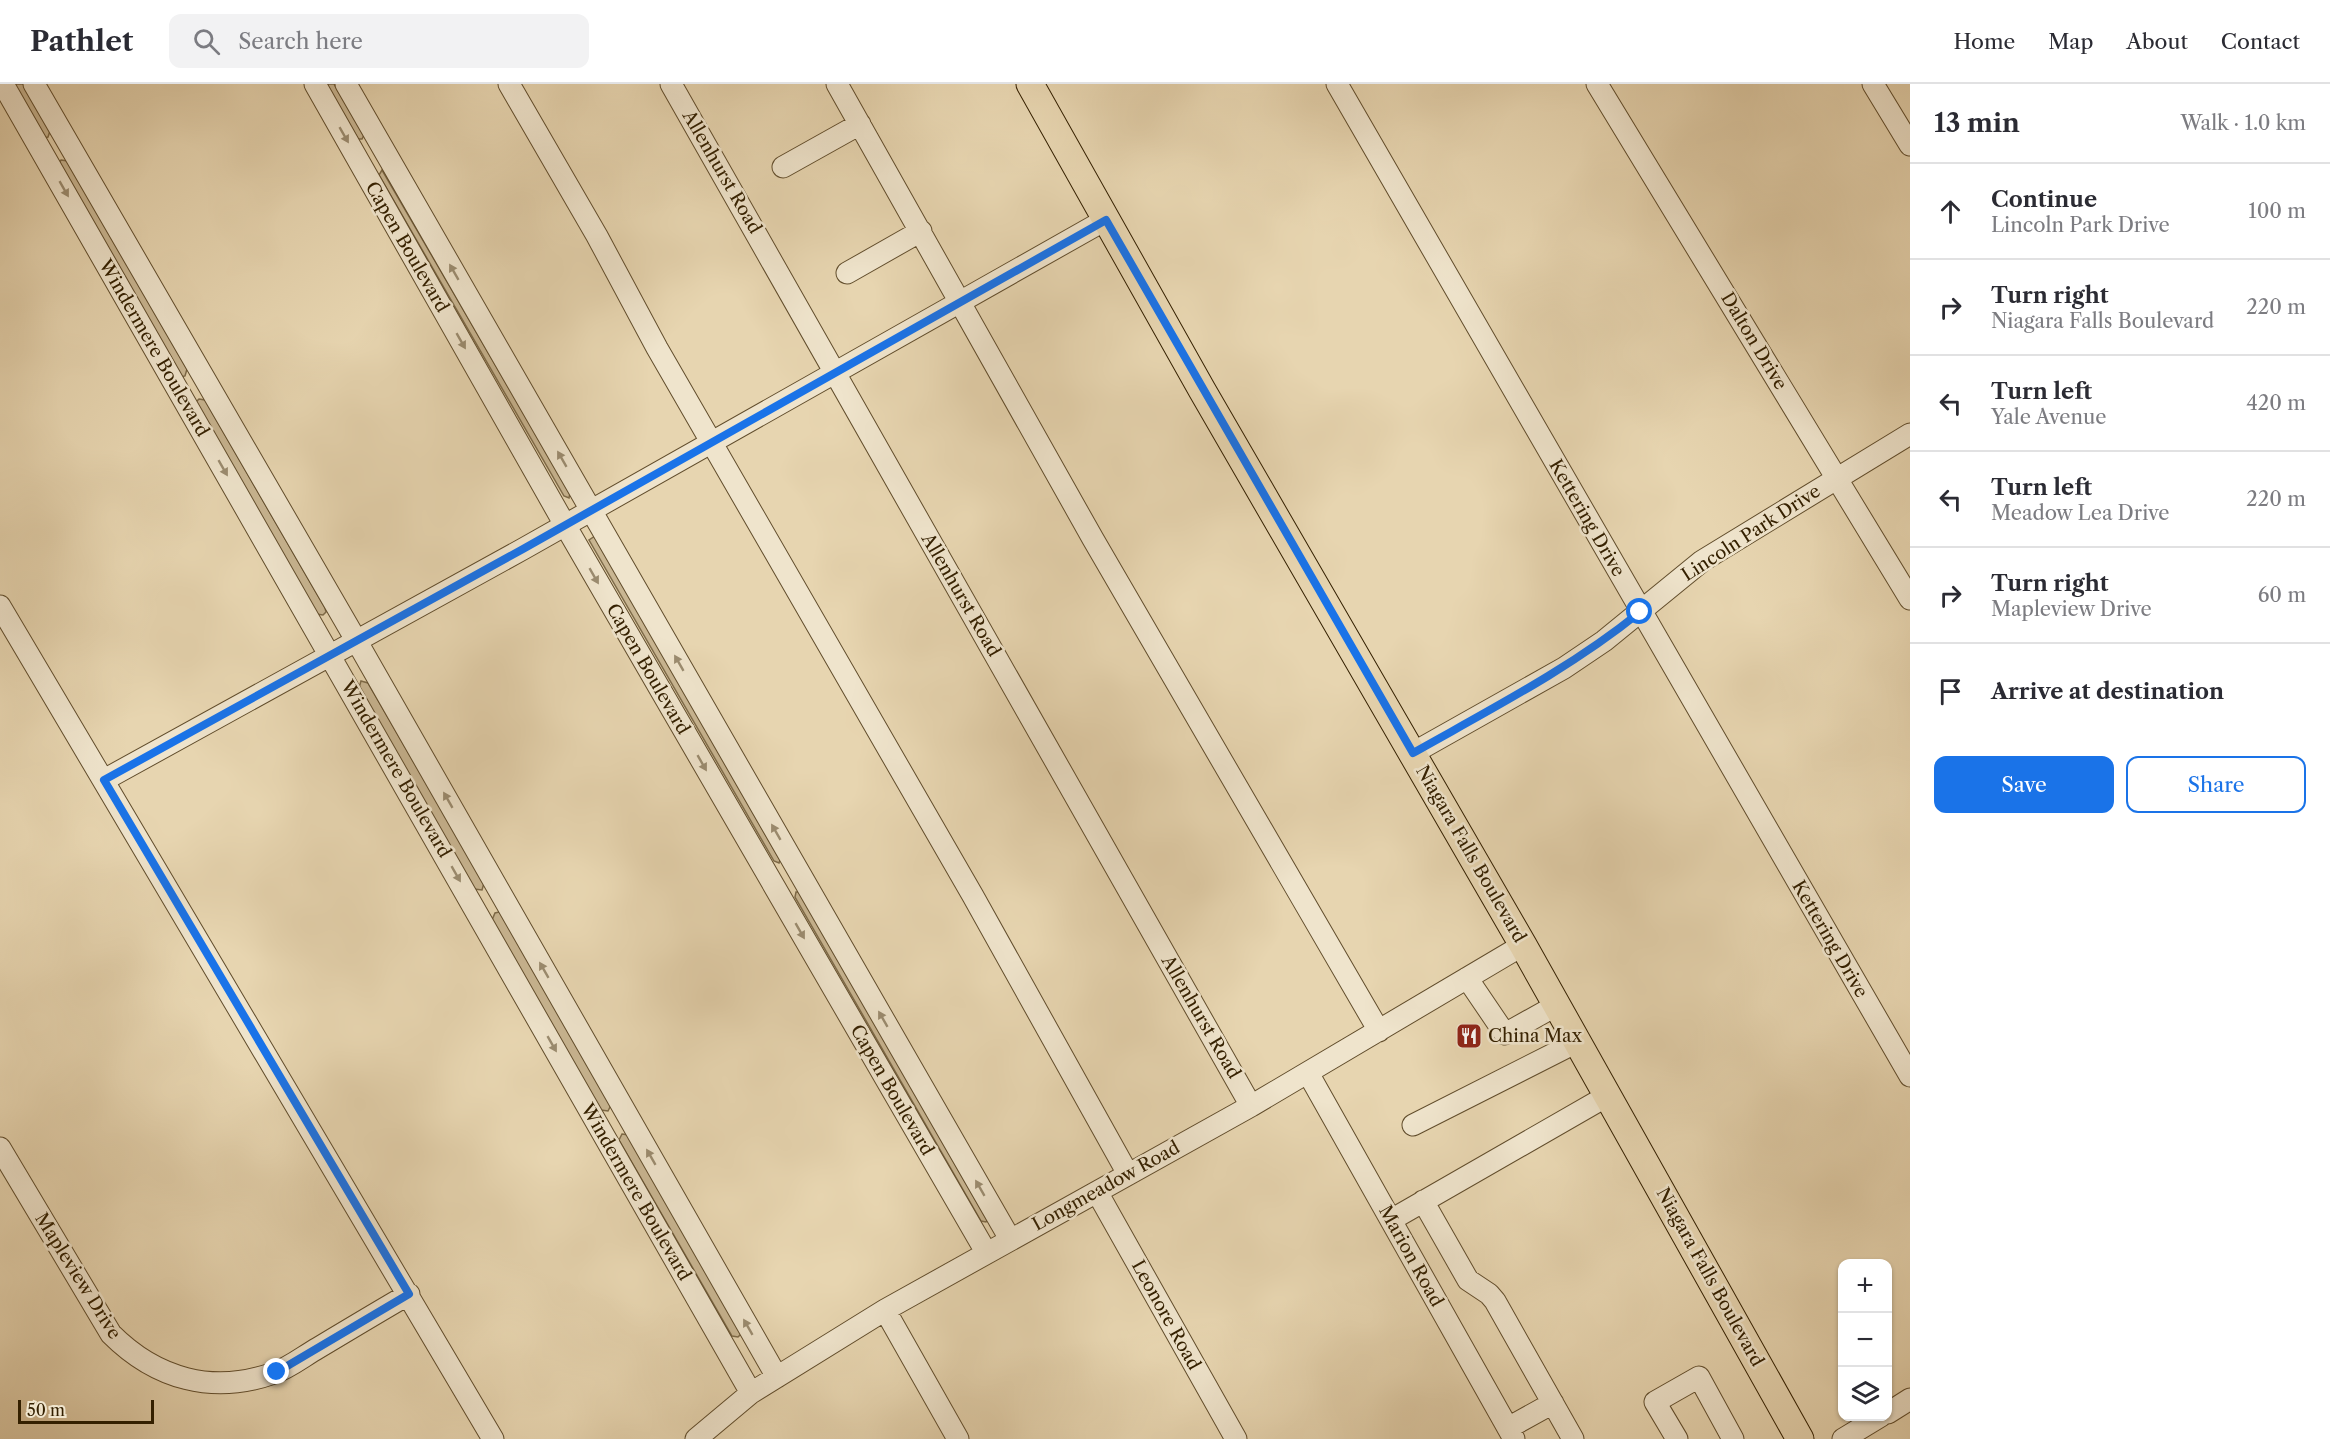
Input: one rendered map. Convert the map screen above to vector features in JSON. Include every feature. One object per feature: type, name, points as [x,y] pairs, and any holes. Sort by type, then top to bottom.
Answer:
[{"type":"main road","name":"Niagara Falls Boulevard","points":[[1030,84],[1523,945],[1800,1439]]},
{"type":"street","name":"Windermere Boulevard","points":[[3,84],[751,1393]]},
{"type":"street","name":"Windermere Boulevard","points":[[34,84],[356,640],[777,1377]]},
{"type":"street","name":"Capen Boulevard","points":[[315,84],[565,525],[986,1252]]},
{"type":"street","name":"Capen Boulevard","points":[[346,84],[1010,1239]]},
{"type":"street","points":[[509,84],[973,896],[1128,1174]]},
{"type":"street","name":"Allenhurst Road","points":[[671,84],[1251,1106]]},
{"type":"street","points":[[837,84],[1093,539],[1379,1031]]},
{"type":"street","name":"Kettering Drive","points":[[1337,84],[1910,1076]]},
{"type":"street","name":"Dalton Drive","points":[[1597,84],[1910,599]]},
{"type":"street","points":[[1873,84],[1910,145]]},
{"type":"street","points":[[783,167],[860,124]]},
{"type":"street","points":[[44,155],[67,141]]},
{"type":"street","points":[[360,163],[384,150]]},
{"type":"street","points":[[104,780],[565,525],[1106,220]]},
{"type":"street","points":[[847,273],[921,231]]},
{"type":"street","points":[[180,393],[204,378]]},
{"type":"street","name":"Lincoln Park Drive","points":[[1413,753],[1564,668],[1604,641],[1702,561],[1910,434]]},
{"type":"street","points":[[0,606],[494,1439]]},
{"type":"street","points":[[774,886],[798,871]]},
{"type":"street","points":[[475,908],[500,893]]},
{"type":"street","name":"Longmeadow Road","points":[[696,1439],[751,1393],[885,1310],[1251,1106],[1523,945]]},
{"type":"street","points":[[1467,978],[1506,1034],[1557,1005]]},
{"type":"street","points":[[1413,1125],[1577,1042]]},
{"type":"street","name":"Marion Road","points":[[1308,1073],[1511,1434]]},
{"type":"street","points":[[1391,1220],[1607,1096]]},
{"type":"street","points":[[601,1130],[627,1115]]},
{"type":"street","name":"Mapleview Drive","points":[[0,1148],[111,1334],[146,1363],[169,1374],[193,1381],[223,1384],[248,1381],[277,1372],[409,1294]]},
{"type":"street","name":"Leonore Road","points":[[1096,1192],[1236,1439]]},
{"type":"street","points":[[1423,1201],[1468,1280],[1489,1294],[1495,1301],[1573,1439]]},
{"type":"street","points":[[885,1310],[958,1439]]},
{"type":"street","points":[[1677,1439],[1655,1402],[1699,1377],[1733,1439]]},
{"type":"street","points":[[1892,1410],[1910,1399]]},
{"type":"street","points":[[1511,1434],[1553,1403]]},
{"type":"street","points":[[1843,1439],[1873,1421]]},
{"type":"shaded area","points":[[11,84],[23,84],[50,131],[48,137],[44,138]]},
{"type":"shaded area","points":[[326,84],[334,84],[364,135],[362,139],[358,139]]},
{"type":"shaded area","points":[[61,160],[68,161],[187,369],[185,376],[181,377],[59,163]]},
{"type":"shaded area","points":[[382,170],[570,493],[569,498],[564,496],[379,175]]},
{"type":"shaded area","points":[[199,399],[205,400],[325,608],[326,612],[323,615],[316,614],[196,402]]},
{"type":"shaded area","points":[[595,536],[780,860],[779,863],[774,861],[589,540]]},
{"type":"shaded area","points":[[361,681],[368,683],[484,883],[482,890],[474,889],[359,688]]},
{"type":"shaded area","points":[[796,892],[799,892],[987,1220],[986,1222],[981,1221],[795,897]]},
{"type":"shaded area","points":[[499,912],[611,1105],[608,1111],[601,1110],[492,920],[495,913]]},
{"type":"shaded area","points":[[622,1134],[629,1135],[741,1334],[738,1337],[732,1336],[619,1140]]},
{"type":"place","name":"China Max","points":[[1469,1036]]},
{"type":"route","points":[[277,1372],[409,1294],[104,780],[523,549],[1106,220],[1413,753],[1564,668],[1604,641],[1640,612]]}]
